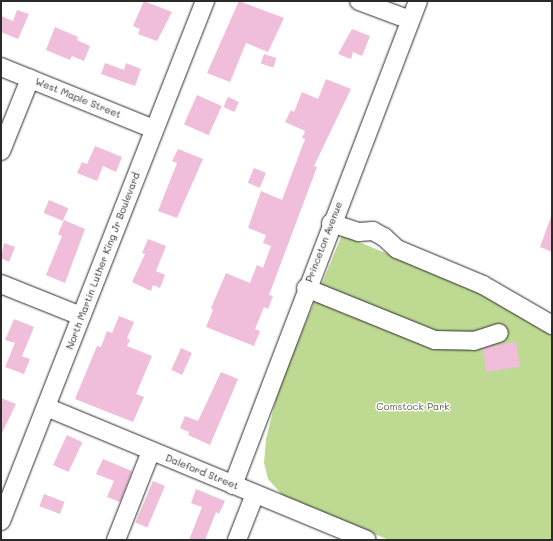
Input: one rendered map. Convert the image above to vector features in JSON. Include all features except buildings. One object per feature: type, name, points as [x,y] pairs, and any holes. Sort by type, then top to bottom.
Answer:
[{"type":"street","name":"North Martin Luther King Jr Boulevard","points":[[1,521],[205,1]]},
{"type":"street","points":[[359,1],[410,20]]},
{"type":"street","name":"Princeton Avenue","points":[[233,485],[306,288],[418,1]]},
{"type":"street","name":"West Maple Street","points":[[1,67],[154,130]]},
{"type":"street","points":[[1,151],[30,79]]},
{"type":"street","points":[[331,223],[359,232],[373,231],[384,237],[397,249],[483,285],[552,325]]},
{"type":"street","points":[[1,284],[81,316]]},
{"type":"street","points":[[306,288],[435,340],[474,341],[499,333]]},
{"type":"street","name":"Daleford Street","points":[[46,407],[361,539]]},
{"type":"street","points":[[116,540],[151,451]]},
{"type":"street","points":[[237,540],[255,494]]},
{"type":"green space","name":"Comstock Park","points":[[342,235],[471,288],[552,332],[552,540],[389,540],[284,497],[268,479],[264,463],[266,439],[279,387]]}]
